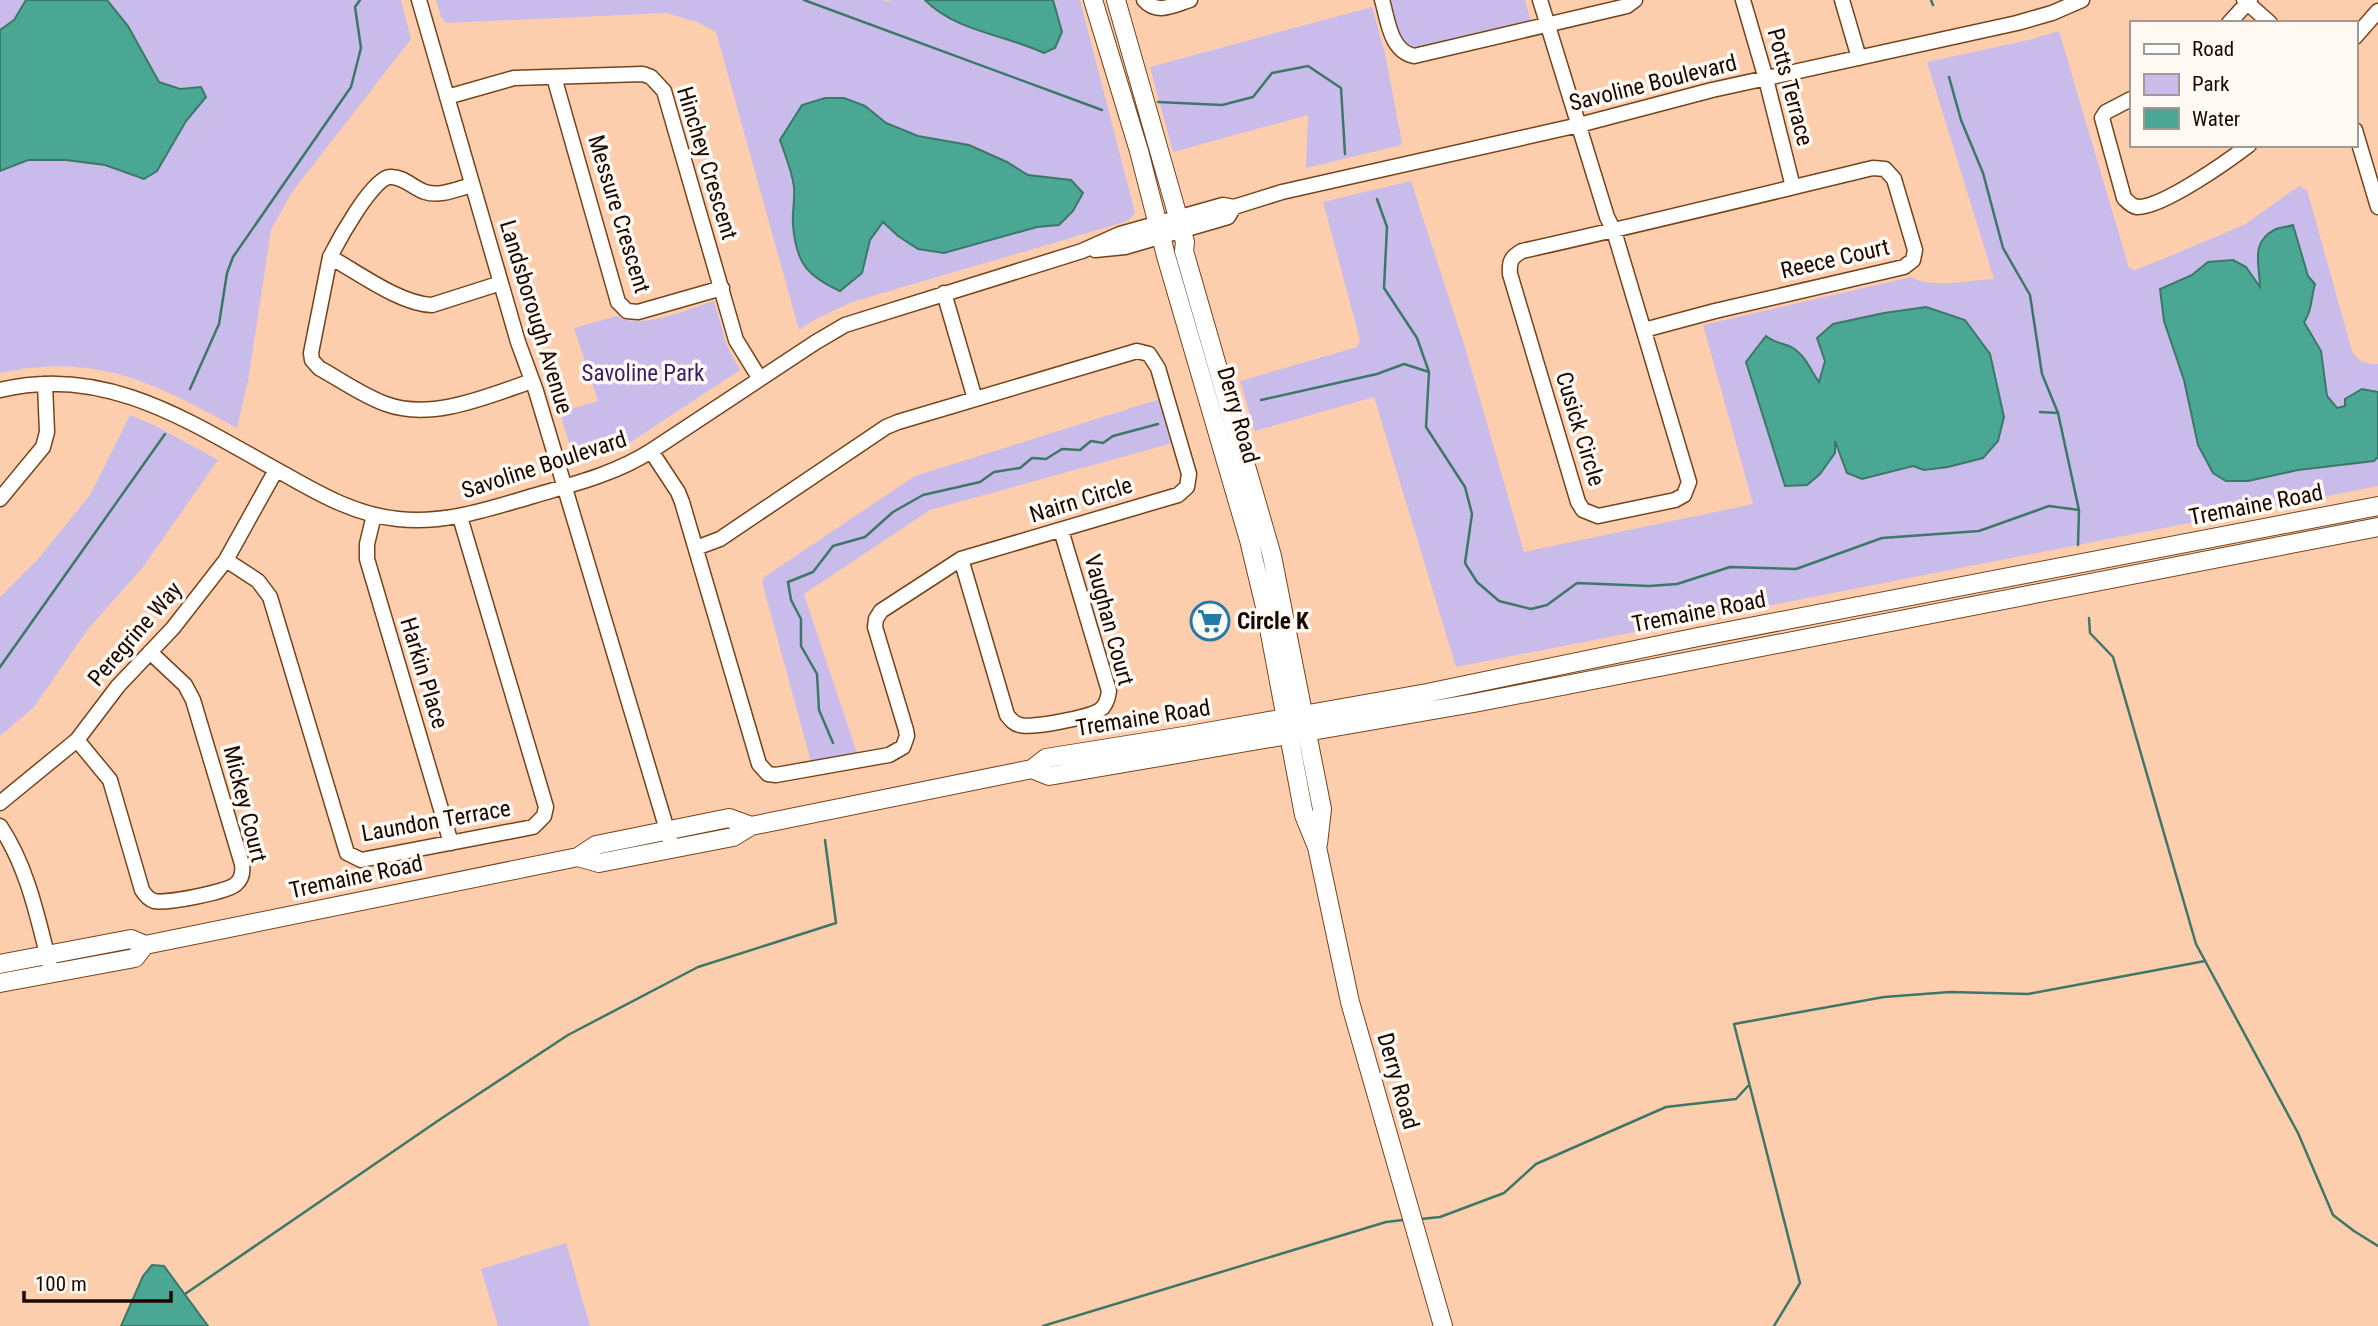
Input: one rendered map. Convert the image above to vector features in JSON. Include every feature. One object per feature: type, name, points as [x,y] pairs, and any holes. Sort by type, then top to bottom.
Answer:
[{"type":"main road","name":"Derry Road","points":[[1093,0],[1249,540],[1265,607],[1304,815],[1317,847],[1350,1002],[1443,1326]]},
{"type":"main road","name":"Derry Road","points":[[1115,0],[1272,556],[1322,809],[1317,847]]},
{"type":"main road","name":"Tremaine Road","points":[[1306,724],[1427,693],[1685,640],[2378,506]]},
{"type":"main road","name":"Tremaine Road","points":[[0,964],[131,939],[145,945],[578,857],[599,863],[670,840],[733,837],[751,825],[1032,769],[1046,758],[1501,697],[2378,527]]},
{"type":"main road","name":"Tremaine Road","points":[[0,983],[135,958],[145,945]]},
{"type":"street","name":"Landsborough Avenue","points":[[419,0],[500,282],[565,486],[670,840]]},
{"type":"street","points":[[1144,0],[1159,9],[1190,0]]},
{"type":"street","points":[[1382,0],[1398,49],[1406,55],[1414,56],[1627,6],[1635,0]]},
{"type":"street","name":"Cusick Circle","points":[[1540,0],[1607,217],[1614,231],[1689,487],[1684,495],[1675,500],[1594,515],[1583,510],[1578,502],[1509,267],[1514,255],[1522,251],[1614,231]]},
{"type":"street","name":"Potts Terrace","points":[[1742,0],[1766,79],[1793,187]]},
{"type":"street","points":[[1842,0],[1859,58]]},
{"type":"street","name":"Savoline Boulevard","points":[[0,390],[45,384],[90,386],[136,397],[332,500],[374,514],[413,520],[460,517],[614,471],[651,451],[845,325],[1082,251],[1120,234],[1160,230],[1180,224],[1228,217],[1234,207],[1282,192],[1578,125],[1694,94],[2029,20],[2082,0]]},
{"type":"street","points":[[2231,21],[2247,1],[2268,21]]},
{"type":"street","points":[[2357,35],[2378,11]]},
{"type":"street","name":"Hinchey Crescent","points":[[447,97],[514,78],[643,74],[660,85],[664,91],[736,340],[760,379]]},
{"type":"street","name":"Messure Crescent","points":[[554,77],[618,302],[632,312],[722,288]]},
{"type":"street","points":[[2130,100],[2106,112],[2102,118],[2124,198],[2129,204],[2138,207],[2150,204],[2179,190],[2246,147]]},
{"type":"street","points":[[2357,137],[2378,207]]},
{"type":"street","name":"Reece Court","points":[[1614,231],[1874,169],[1889,171],[1894,179],[1915,250],[1913,260],[1905,267],[1644,330]]},
{"type":"street","points":[[472,185],[435,193],[425,192],[393,177],[380,180],[330,257],[312,360],[320,368],[384,403],[421,411],[444,408],[532,381]]},
{"type":"street","points":[[330,257],[400,296],[422,305],[432,305],[500,282]]},
{"type":"street","points":[[944,293],[975,399]]},
{"type":"street","name":"Nairn Circle","points":[[651,451],[678,492],[759,764],[768,774],[776,775],[888,755],[903,747],[906,730],[877,635],[876,619],[881,611],[961,559],[1178,495],[1187,487],[1189,474],[1154,359],[1149,354],[1138,352],[886,427],[720,538],[696,548]]},
{"type":"street","points":[[0,499],[43,447],[47,432],[45,384]]},
{"type":"street","name":"Peregrine Way","points":[[0,803],[77,740],[118,686],[173,628],[226,559],[276,470]]},
{"type":"street","name":"Harkin Place","points":[[374,514],[367,544],[367,559],[450,844]]},
{"type":"street","name":"Laundon Terrace","points":[[226,559],[258,581],[270,597],[347,853],[361,860],[533,827],[544,816],[546,807],[460,517]]},
{"type":"street","name":"Vaughan Court","points":[[961,559],[1007,715],[1011,720],[1027,726],[1093,714],[1105,706],[1109,691],[1061,530]]},
{"type":"street","name":"Mickey Court","points":[[77,740],[110,780],[142,890],[147,897],[162,902],[224,890],[236,885],[241,877],[242,864],[193,700],[185,685],[150,653]]},
{"type":"street","points":[[0,826],[23,870],[52,974]]},
{"type":"green space","points":[[0,0],[401,0],[411,39],[292,192],[271,230],[248,381],[237,428],[151,385],[96,369],[35,367],[0,373]]},
{"type":"green space","points":[[436,0],[1080,0],[1135,213],[1129,220],[1111,226],[852,302],[799,330],[716,32],[697,22],[666,13],[446,23],[441,17]]},
{"type":"green space","points":[[1389,0],[1525,0],[1531,22],[1415,49],[1406,47],[1399,35]]},
{"type":"green space","points":[[1372,7],[1385,53],[1401,145],[1306,168],[1308,115],[1173,152],[1150,67]]},
{"type":"green space","points":[[2059,31],[2129,268],[2136,270],[2244,225],[2299,186],[2307,190],[2352,351],[2363,362],[2378,364],[2378,486],[1456,667],[1374,397],[1255,431],[1240,381],[1357,347],[1360,340],[1323,202],[1411,181],[1465,347],[1524,552],[1753,504],[1703,325],[1911,277],[1928,283],[1994,279],[1927,62]]},
{"type":"green space","name":"Savoline Park","points":[[714,301],[727,346],[740,370],[625,446],[575,464],[560,412],[598,401],[574,328],[617,316],[627,320],[651,320]]},
{"type":"green space","points":[[1160,399],[1173,443],[930,510],[804,594],[857,753],[811,762],[762,582],[764,577],[915,476]]},
{"type":"green space","points":[[130,415],[218,460],[143,567],[88,629],[34,707],[0,736],[0,597],[38,559],[90,495]]},
{"type":"green space","points":[[566,1243],[590,1326],[498,1326],[481,1269]]},
{"type":"water","points":[[26,0],[107,0],[128,26],[159,82],[180,89],[201,87],[206,97],[186,121],[157,171],[144,179],[105,165],[66,160],[28,160],[0,171],[0,30],[14,20]]},
{"type":"water","points":[[925,0],[1053,0],[1062,32],[1055,48],[1044,53],[966,26],[951,19]]},
{"type":"water","points":[[825,98],[844,98],[865,106],[886,123],[918,136],[969,145],[1028,175],[1071,180],[1083,193],[1073,211],[1059,225],[1037,227],[944,253],[918,249],[883,222],[870,240],[862,273],[840,291],[811,274],[800,259],[793,225],[793,181],[780,140],[802,105]]},
{"type":"water","points":[[2293,225],[2308,276],[2315,284],[2310,309],[2304,322],[2321,351],[2327,396],[2337,408],[2345,406],[2345,399],[2362,389],[2378,392],[2378,457],[2374,461],[2298,470],[2248,481],[2226,481],[2213,473],[2198,445],[2184,380],[2164,321],[2160,289],[2192,275],[2208,262],[2233,260],[2246,267],[2260,287],[2258,255],[2262,241],[2276,229]]},
{"type":"water","points":[[1926,307],[1965,320],[1990,354],[2004,417],[1998,441],[1983,458],[1924,470],[1913,466],[1862,479],[1847,473],[1835,441],[1835,453],[1820,474],[1807,485],[1785,486],[1746,362],[1766,336],[1797,351],[1819,382],[1825,361],[1817,338],[1833,324]]},
{"type":"water","points":[[152,1265],[164,1266],[208,1326],[121,1326],[143,1276]]},
{"type":"waterway","points":[[190,389],[219,324],[227,273],[233,257],[351,87],[361,48],[355,7],[360,0]]},
{"type":"waterway","points":[[804,0],[1102,110]]},
{"type":"waterway","points":[[1931,0],[1933,5]]},
{"type":"waterway","points":[[1158,102],[1222,105],[1253,97],[1272,73],[1308,66],[1341,88],[1345,154]]},
{"type":"waterway","points":[[1949,77],[1961,120],[1983,173],[2003,248],[2030,295],[2042,374],[2058,413],[2079,510]]},
{"type":"waterway","points":[[1377,199],[1387,227],[1384,288],[1417,338],[1429,372],[1426,427],[1465,487],[1472,514],[1465,563],[1477,582],[1499,601],[1531,609],[1547,605],[1577,583],[1649,586],[1677,584],[1730,567],[1796,569],[1882,538],[1979,531],[2049,506],[2079,510],[2078,545]]},
{"type":"waterway","points":[[1261,400],[1377,374],[1404,364],[1429,372]]},
{"type":"waterway","points":[[2040,412],[2058,413]]},
{"type":"waterway","points":[[833,743],[819,710],[817,674],[801,646],[801,619],[791,600],[788,582],[813,572],[833,546],[865,537],[893,512],[923,495],[980,482],[994,472],[1020,468],[1032,458],[1046,459],[1062,449],[1080,450],[1091,441],[1103,443],[1113,436],[1158,424]]},
{"type":"waterway","points":[[0,667],[165,434]]},
{"type":"waterway","points":[[2089,618],[2090,633],[2113,657],[2196,944],[2298,1133],[2333,1215],[2378,1246]]},
{"type":"waterway","points":[[185,1294],[568,1035],[698,967],[836,923],[825,840]]},
{"type":"waterway","points":[[1774,1326],[1800,1283],[1734,1024],[1884,997],[1950,992],[2028,994],[2205,961]]},
{"type":"waterway","points":[[1421,1219],[1440,1217],[1504,1193],[1536,1164],[1666,1107],[1736,1099],[1748,1086]]},
{"type":"waterway","points":[[1043,1326],[1386,1222],[1403,1220]]},
{"type":"place","name":"Circle K","points":[[1210,621]]}]
